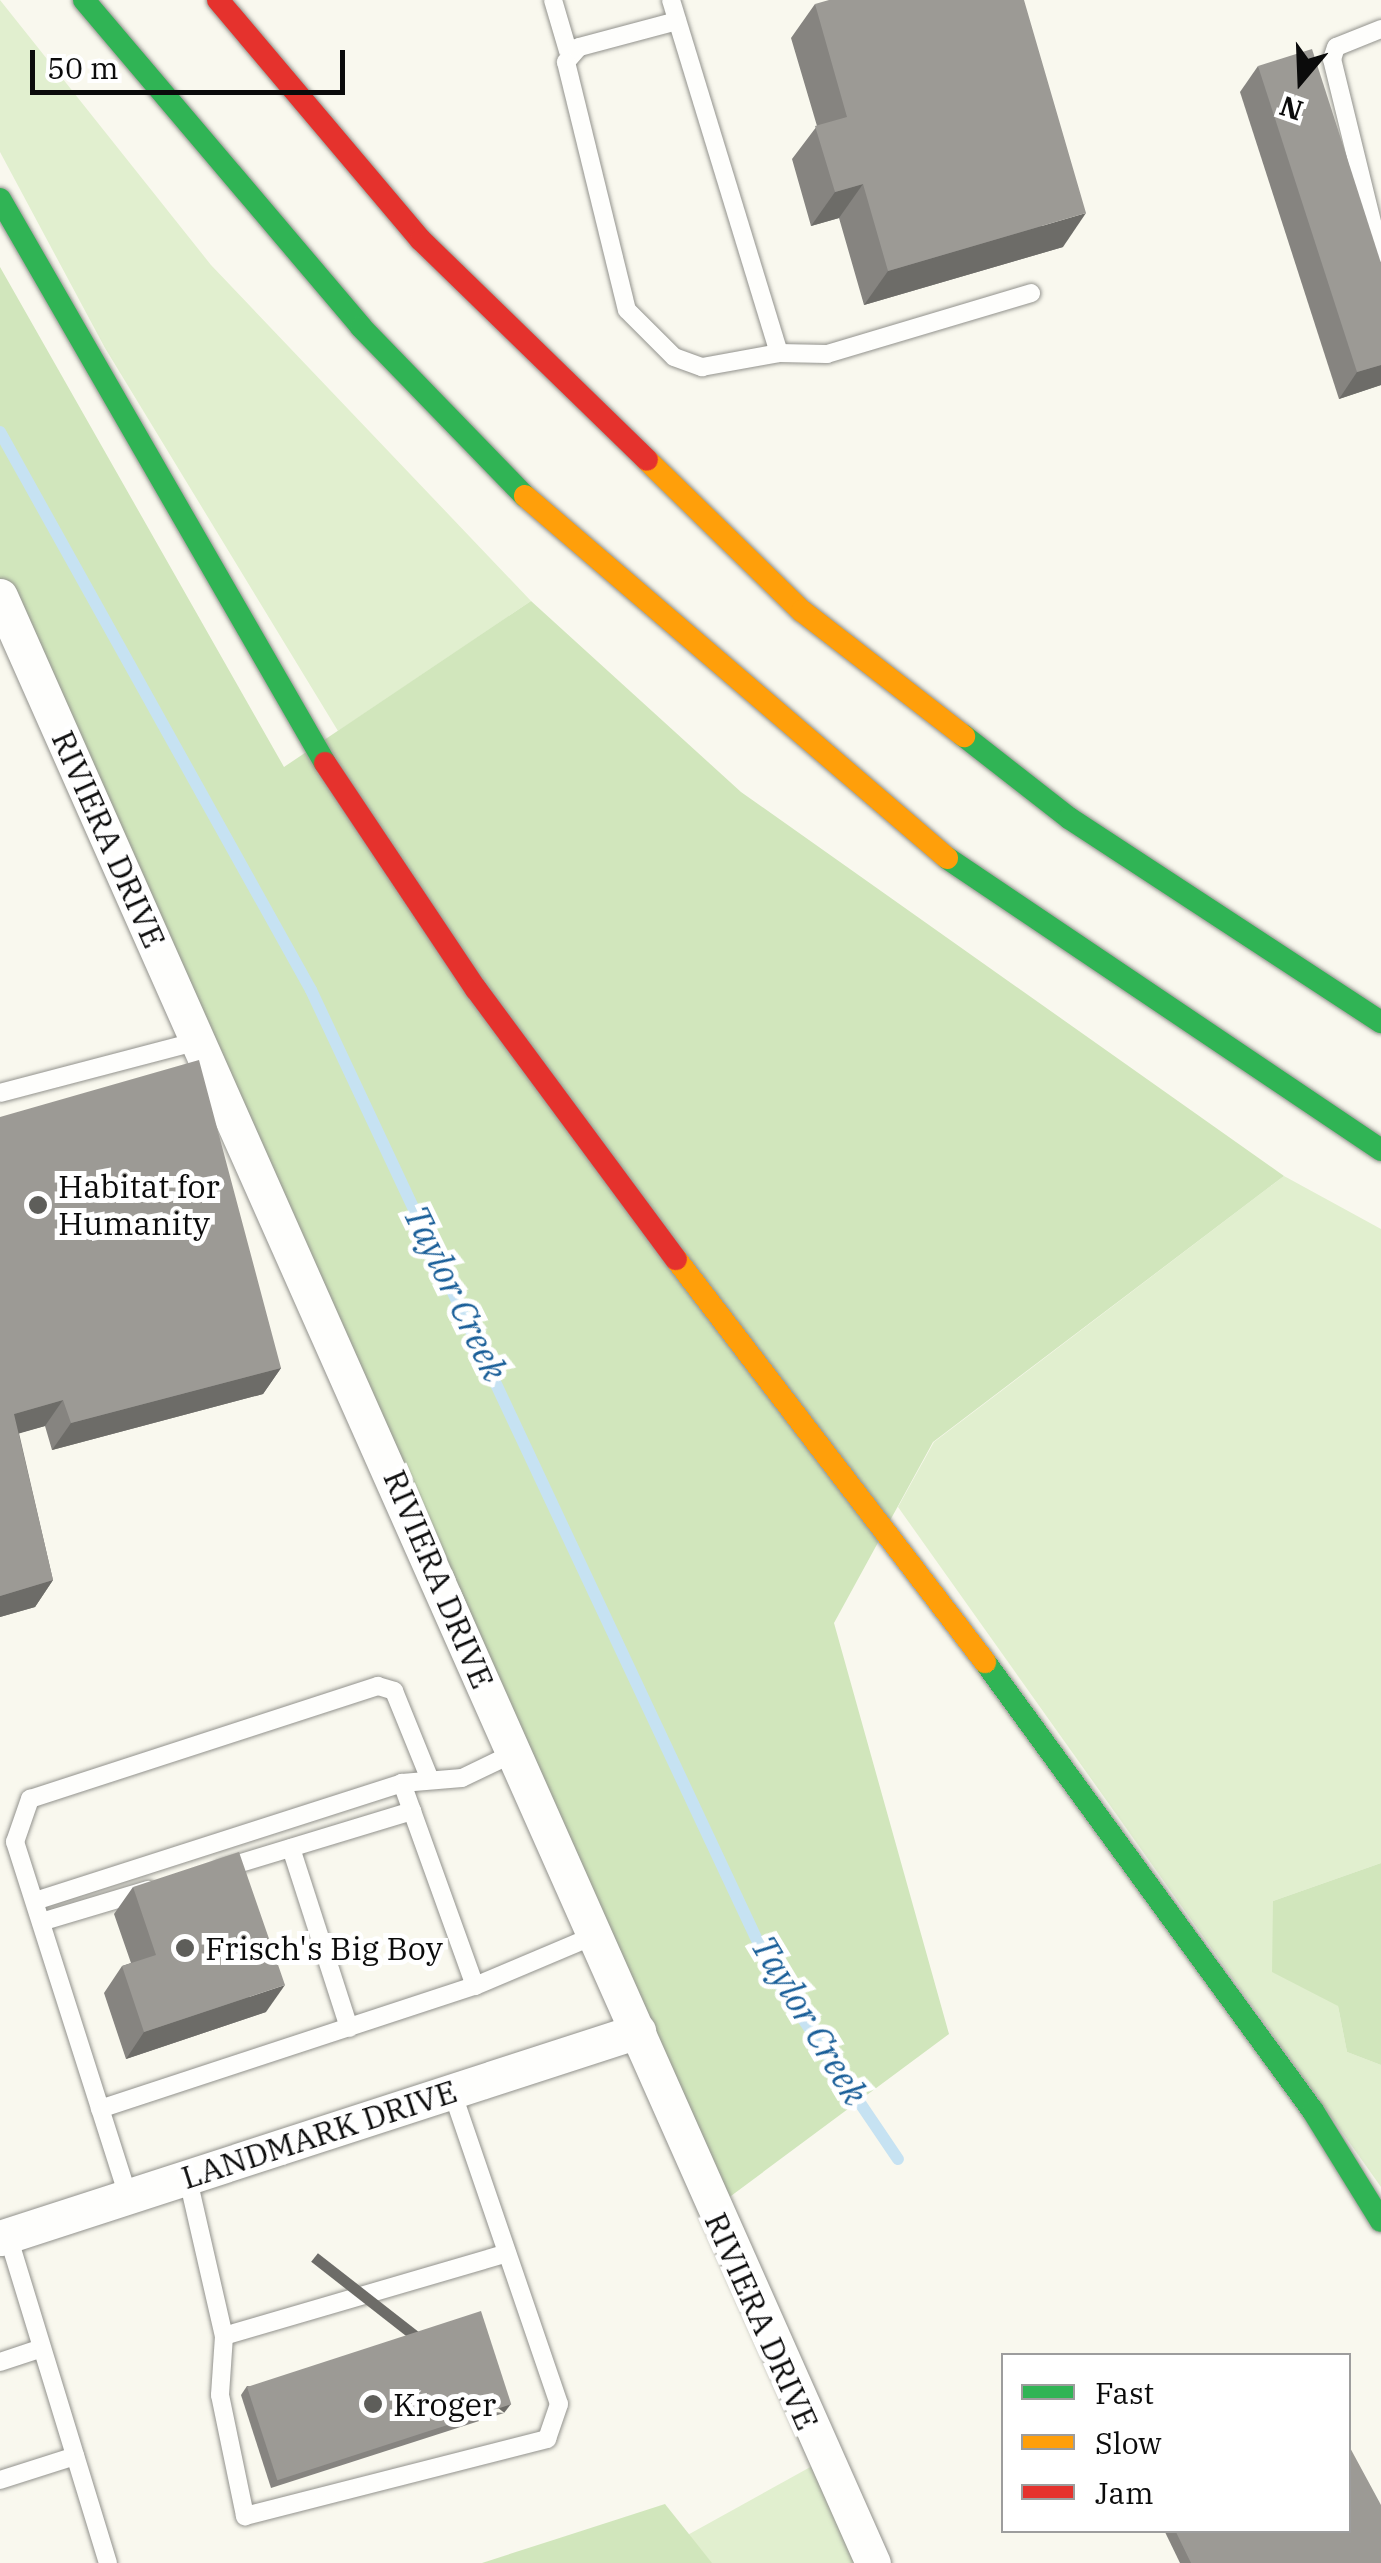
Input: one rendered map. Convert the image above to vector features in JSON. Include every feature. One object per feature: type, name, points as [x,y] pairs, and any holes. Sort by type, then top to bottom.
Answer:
[{"type":"highway","points":[[84,0],[240,195],[526,497],[882,811],[1292,1100],[1381,1150]]},
{"type":"highway","points":[[218,0],[421,240],[544,364],[802,610],[939,722],[1234,934],[1381,1022]]},
{"type":"highway","points":[[0,199],[314,745],[476,989],[762,1377],[1024,1710],[1314,2111],[1381,2221]]},
{"type":"highway","points":[[1234,934],[1381,994]]},
{"type":"street","name":"RIVIERA DRIVE","points":[[0,596],[872,2563]]},
{"type":"street","name":"LANDMARK DRIVE","points":[[4,2237],[638,2031]]},
{"type":"lane","points":[[553,0],[627,310],[674,357],[702,366],[779,354],[827,354],[1031,293]]},
{"type":"lane","points":[[673,0],[779,354]]},
{"type":"lane","points":[[568,52],[678,21]]},
{"type":"lane","points":[[1381,30],[1336,48],[1332,59],[1381,258]]},
{"type":"lane","points":[[0,1093],[198,1041]]},
{"type":"lane","points":[[128,2196],[15,1842],[30,1799],[378,1686],[394,1692],[429,1777]]},
{"type":"lane","points":[[35,1901],[402,1782],[429,1777],[462,1778],[514,1753]]},
{"type":"lane","points":[[402,1782],[476,1986]]},
{"type":"lane","points":[[195,1876],[412,1811]]},
{"type":"lane","points":[[291,1848],[349,2028]]},
{"type":"lane","points":[[42,1922],[176,1882]]},
{"type":"lane","points":[[100,2109],[476,1986],[596,1935]]},
{"type":"lane","points":[[187,2175],[224,2336],[220,2396],[245,2516],[547,2439],[559,2404],[452,2092]]},
{"type":"lane","points":[[4,2237],[108,2563]]},
{"type":"lane","points":[[224,2336],[507,2253]]},
{"type":"lane","points":[[0,2362],[42,2348]]},
{"type":"lane","points":[[0,2480],[75,2456]]},
{"type":"green space","points":[[0,0],[211,265],[531,601],[338,731],[105,348],[0,152]]},
{"type":"green space","points":[[0,267],[284,767],[531,601],[741,792],[1284,1176],[933,1442],[834,1623],[949,2034],[712,2210],[0,596]]},
{"type":"green space","points":[[1284,1176],[1381,1229],[1381,1863],[1273,1901],[1338,2006],[1347,2052],[1381,2065],[1381,2187],[898,1507],[934,1442]]},
{"type":"green space","points":[[1381,1863],[1381,2065],[1347,2052],[1338,2006],[1272,1972],[1273,1901]]},
{"type":"green space","points":[[823,2460],[873,2563],[637,2563]]},
{"type":"green space","points":[[665,2504],[712,2563],[482,2563]]},
{"type":"building","points":[[829,0],[1024,0],[1086,213],[888,271],[863,184],[835,192],[815,126],[847,117],[815,4]]},
{"type":"building","points":[[1312,49],[1381,263],[1381,365],[1357,372],[1258,66]]},
{"type":"building","points":[[199,1060],[281,1368],[71,1423],[63,1400],[14,1414],[53,1580],[0,1596],[0,1117]]},
{"type":"building","name":"Frisch's Big Boy","points":[[239,1852],[285,1985],[144,2032],[122,1966],[156,1955],[133,1887]]},
{"type":"building","name":"Kroger","points":[[481,2311],[511,2404],[277,2480],[247,2387]]},
{"type":"building","points":[[1351,2450],[1381,2505],[1381,2563],[1191,2563],[1176,2533],[1351,2533]]},
{"type":"waterway","name":"Taylor Creek","points":[[0,432],[311,990],[774,1976],[898,2159]]},
{"type":"traffic: fast","points":[[84,0],[361,327],[525,496]]},
{"type":"traffic: fast","points":[[0,199],[325,763]]},
{"type":"traffic: fast","points":[[964,736],[1069,818],[1381,1022]]},
{"type":"traffic: fast","points":[[947,858],[1381,1150]]},
{"type":"traffic: fast","points":[[985,1662],[1313,2111],[1381,2221]]},
{"type":"traffic: slow","points":[[647,460],[802,611],[964,736]]},
{"type":"traffic: slow","points":[[525,496],[947,858]]},
{"type":"traffic: slow","points":[[676,1259],[985,1662]]},
{"type":"traffic: jam","points":[[218,0],[421,240],[647,460]]},
{"type":"traffic: jam","points":[[325,763],[476,989],[676,1259]]},
{"type":"place","name":"Habitat for Humanity","points":[[38,1205]]},
{"type":"place","name":"Frisch's Big Boy","points":[[185,1948]]},
{"type":"place","name":"Kroger","points":[[373,2404]]}]
